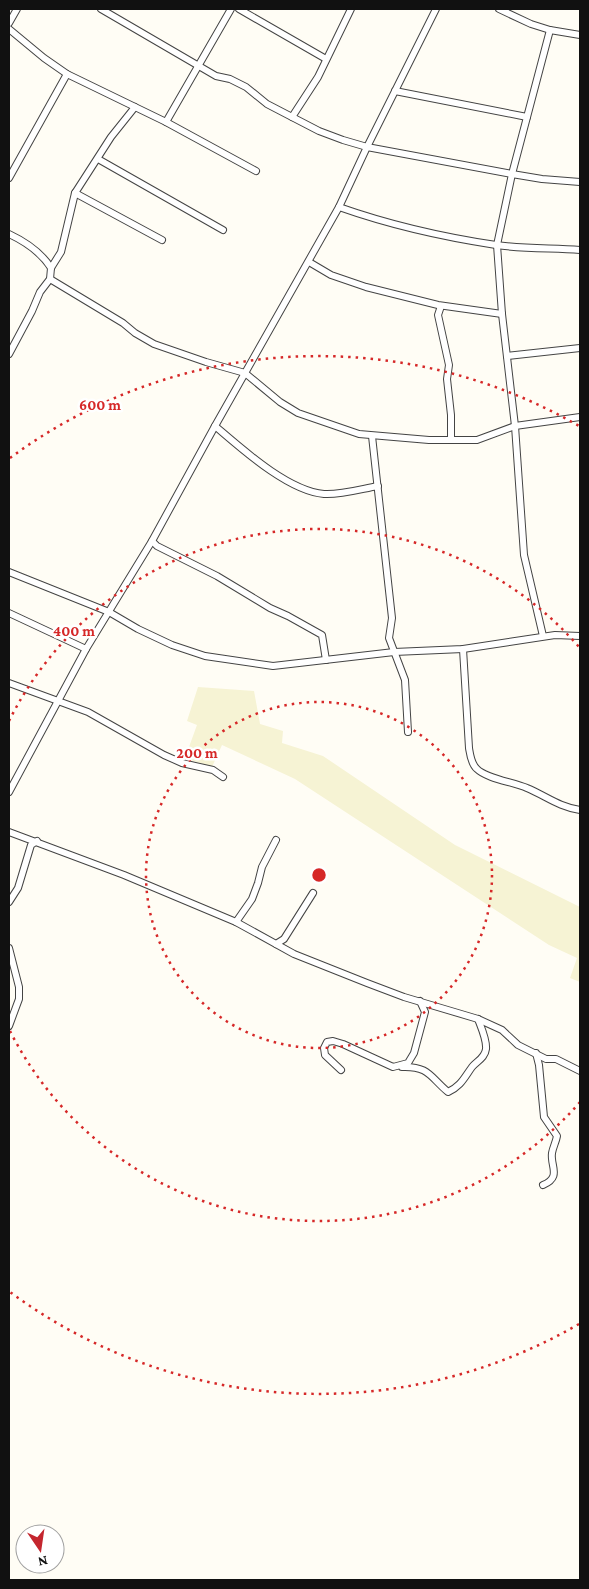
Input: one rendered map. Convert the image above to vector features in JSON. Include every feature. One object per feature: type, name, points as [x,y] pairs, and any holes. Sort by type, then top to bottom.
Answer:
[{"type":"street","points":[[9,23],[17,9]]},
{"type":"street","points":[[101,9],[216,76],[230,79],[246,87],[267,104],[319,131],[367,147],[542,179],[580,182]]},
{"type":"street","points":[[166,122],[231,9]]},
{"type":"street","points":[[238,9],[326,59]]},
{"type":"street","points":[[292,118],[318,77],[351,9]]},
{"type":"street","points":[[9,792],[86,649],[152,542],[215,426],[340,207],[367,147],[436,9]]},
{"type":"street","points":[[499,9],[531,24],[550,30],[580,35]]},
{"type":"street","points":[[9,29],[67,74],[166,122],[256,171]]},
{"type":"street","points":[[543,636],[524,555],[497,245],[512,174],[550,30]]},
{"type":"street","points":[[9,178],[67,74]]},
{"type":"street","points":[[395,91],[527,117]]},
{"type":"street","points":[[9,354],[40,292],[50,279],[51,268],[61,252],[75,193],[111,137],[134,107]]},
{"type":"street","points":[[98,159],[223,230]]},
{"type":"street","points":[[75,193],[162,240]]},
{"type":"street","points":[[340,207],[402,226],[497,245],[580,250]]},
{"type":"street","points":[[9,234],[38,252],[51,268]]},
{"type":"street","points":[[309,262],[331,276],[348,282],[441,306],[502,314]]},
{"type":"street","points":[[50,279],[154,344],[245,373],[280,402],[298,413],[359,434],[477,440],[514,426],[580,417]]},
{"type":"street","points":[[441,306],[438,315],[439,327],[449,366],[447,379],[451,415],[451,440]]},
{"type":"street","points":[[507,356],[580,348]]},
{"type":"street","points":[[215,426],[250,456],[290,482],[308,490],[325,494],[378,486]]},
{"type":"street","points":[[372,436],[392,618],[389,638],[405,680],[408,732]]},
{"type":"street","points":[[152,542],[217,576],[270,608],[312,628],[322,635],[326,660]]},
{"type":"street","points":[[9,572],[110,612],[138,629],[172,645],[205,656],[273,666],[394,652],[463,649],[543,636],[580,636]]},
{"type":"street","points":[[9,614],[86,649]]},
{"type":"street","points":[[463,649],[469,748],[470,757],[476,769],[501,781],[527,788],[552,802],[570,809],[580,810]]},
{"type":"street","points":[[9,683],[88,712],[164,755],[182,763],[213,770],[223,777]]},
{"type":"street","points":[[9,832],[124,874],[236,922],[294,954],[404,997],[478,1019],[502,1030],[518,1045],[546,1059],[556,1059],[580,1071]]},
{"type":"street","points":[[236,922],[252,898],[262,867],[276,840]]},
{"type":"street","points":[[9,902],[18,888],[31,845],[37,841]]},
{"type":"street","points":[[276,944],[284,939],[313,893]]},
{"type":"street","points":[[9,948],[19,987],[19,999],[9,1026]]},
{"type":"street","points":[[393,1067],[408,1063],[414,1053],[425,1012],[420,1001]]},
{"type":"street","points":[[341,1070],[325,1055],[324,1048],[327,1042],[333,1041],[343,1044],[393,1067],[413,1067],[424,1070],[448,1092],[458,1087],[472,1066],[482,1058],[486,1049],[478,1019]]},
{"type":"street","points":[[536,1054],[539,1065],[544,1117],[558,1136],[552,1155],[553,1178],[550,1183],[544,1186]]},
{"type":"shaded area","points":[[198,687],[254,691],[260,724],[283,731],[282,743],[323,756],[455,845],[580,907],[580,982],[570,978],[577,958],[549,945],[295,779],[222,745],[212,767],[185,758],[197,725],[187,721]]}]
